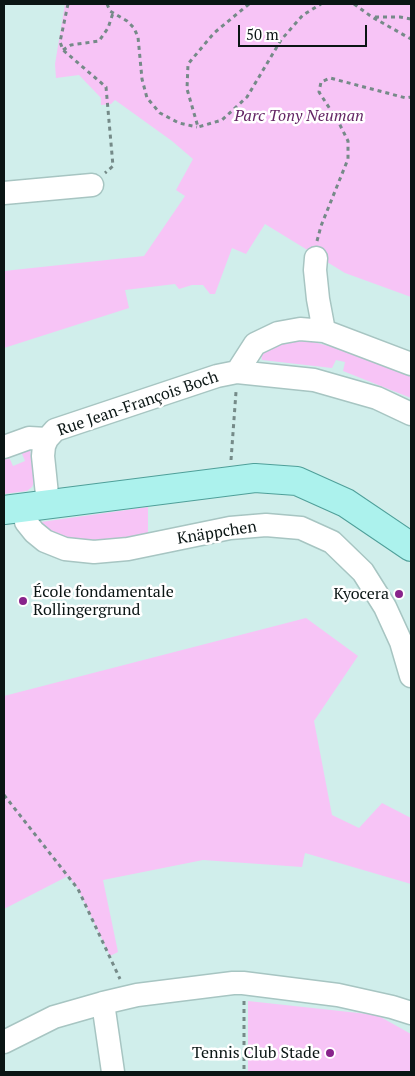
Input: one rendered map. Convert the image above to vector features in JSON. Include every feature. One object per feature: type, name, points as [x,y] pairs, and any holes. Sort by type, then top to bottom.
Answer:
[{"type":"main road","points":[[25,507],[255,478],[297,481],[346,503],[411,547]]},
{"type":"street","points":[[4,192],[92,185]]},
{"type":"street","points":[[316,258],[315,270],[318,298],[324,331]]},
{"type":"street","points":[[237,372],[255,344],[278,333],[300,329],[324,331],[411,364]]},
{"type":"street","name":"Rue Jean-François Boch","points":[[25,507],[43,456],[44,446],[55,430],[217,376],[237,372],[314,380],[377,398],[411,414]]},
{"type":"street","points":[[4,447],[29,438],[47,439]]},
{"type":"street","name":"Knäppchen","points":[[25,507],[26,522],[45,541],[65,549],[94,552],[128,549],[230,528],[266,525],[301,528],[332,542],[363,572],[385,607],[401,642],[411,676]]},
{"type":"street","points":[[4,1042],[54,1017],[103,1003],[130,985],[243,982],[338,995],[411,1013]]},
{"type":"street","points":[[103,1003],[113,1072]]},
{"type":"path","points":[[68,4],[60,42],[63,50],[106,87],[113,166],[92,185]]},
{"type":"path","points":[[107,4],[110,11],[127,21],[134,28],[138,37],[142,80],[147,98],[160,113],[179,123],[198,127],[222,120],[247,97],[281,40],[304,15],[321,4]]},
{"type":"path","points":[[198,127],[186,89],[188,64],[214,33],[250,4]]},
{"type":"path","points":[[354,4],[372,18],[411,39]]},
{"type":"path","points":[[63,50],[71,45],[99,41],[108,28],[113,13]]},
{"type":"path","points":[[372,18],[400,17],[411,19]]},
{"type":"path","points":[[321,226],[348,158],[348,141],[319,92],[321,82],[330,78],[406,98],[411,97]]},
{"type":"path","points":[[231,466],[237,372]]},
{"type":"path","points":[[4,795],[78,889],[130,985]]},
{"type":"path","points":[[243,982],[244,1072]]},
{"type":"green space","name":"Parc Tony Neuman","points":[[65,4],[411,4],[411,297],[345,273],[265,224],[246,254],[232,248],[215,294],[210,294],[203,285],[192,285],[179,289],[175,284],[125,290],[129,308],[4,348],[4,271],[144,256],[185,196],[176,190],[193,159],[172,141],[115,100],[111,104],[101,105],[101,98],[79,75],[56,78],[55,64]]},
{"type":"green space","points":[[302,339],[340,349],[411,377],[411,398],[343,371],[345,362],[336,360],[332,368],[262,360],[261,353],[285,342]]},
{"type":"green space","points":[[20,449],[30,449],[34,482],[27,491],[4,494],[4,456],[8,455],[13,466],[25,461]]},
{"type":"green space","points":[[148,507],[148,540],[66,545],[34,523]]},
{"type":"green space","points":[[306,618],[358,656],[314,721],[332,815],[359,828],[382,803],[411,818],[411,884],[305,853],[302,867],[203,860],[103,880],[118,952],[110,956],[78,889],[68,876],[4,909],[4,696]]},
{"type":"green space","name":"Tennis Club Stade","points":[[248,1001],[377,1015],[411,1034],[411,1072],[248,1072]]},
{"type":"place","name":"Kyocera","points":[[399,594]]},
{"type":"place","name":"École fondamentale Rollingergrund","points":[[23,601]]},
{"type":"place","name":"Tennis Club Stade","points":[[330,1053]]}]
